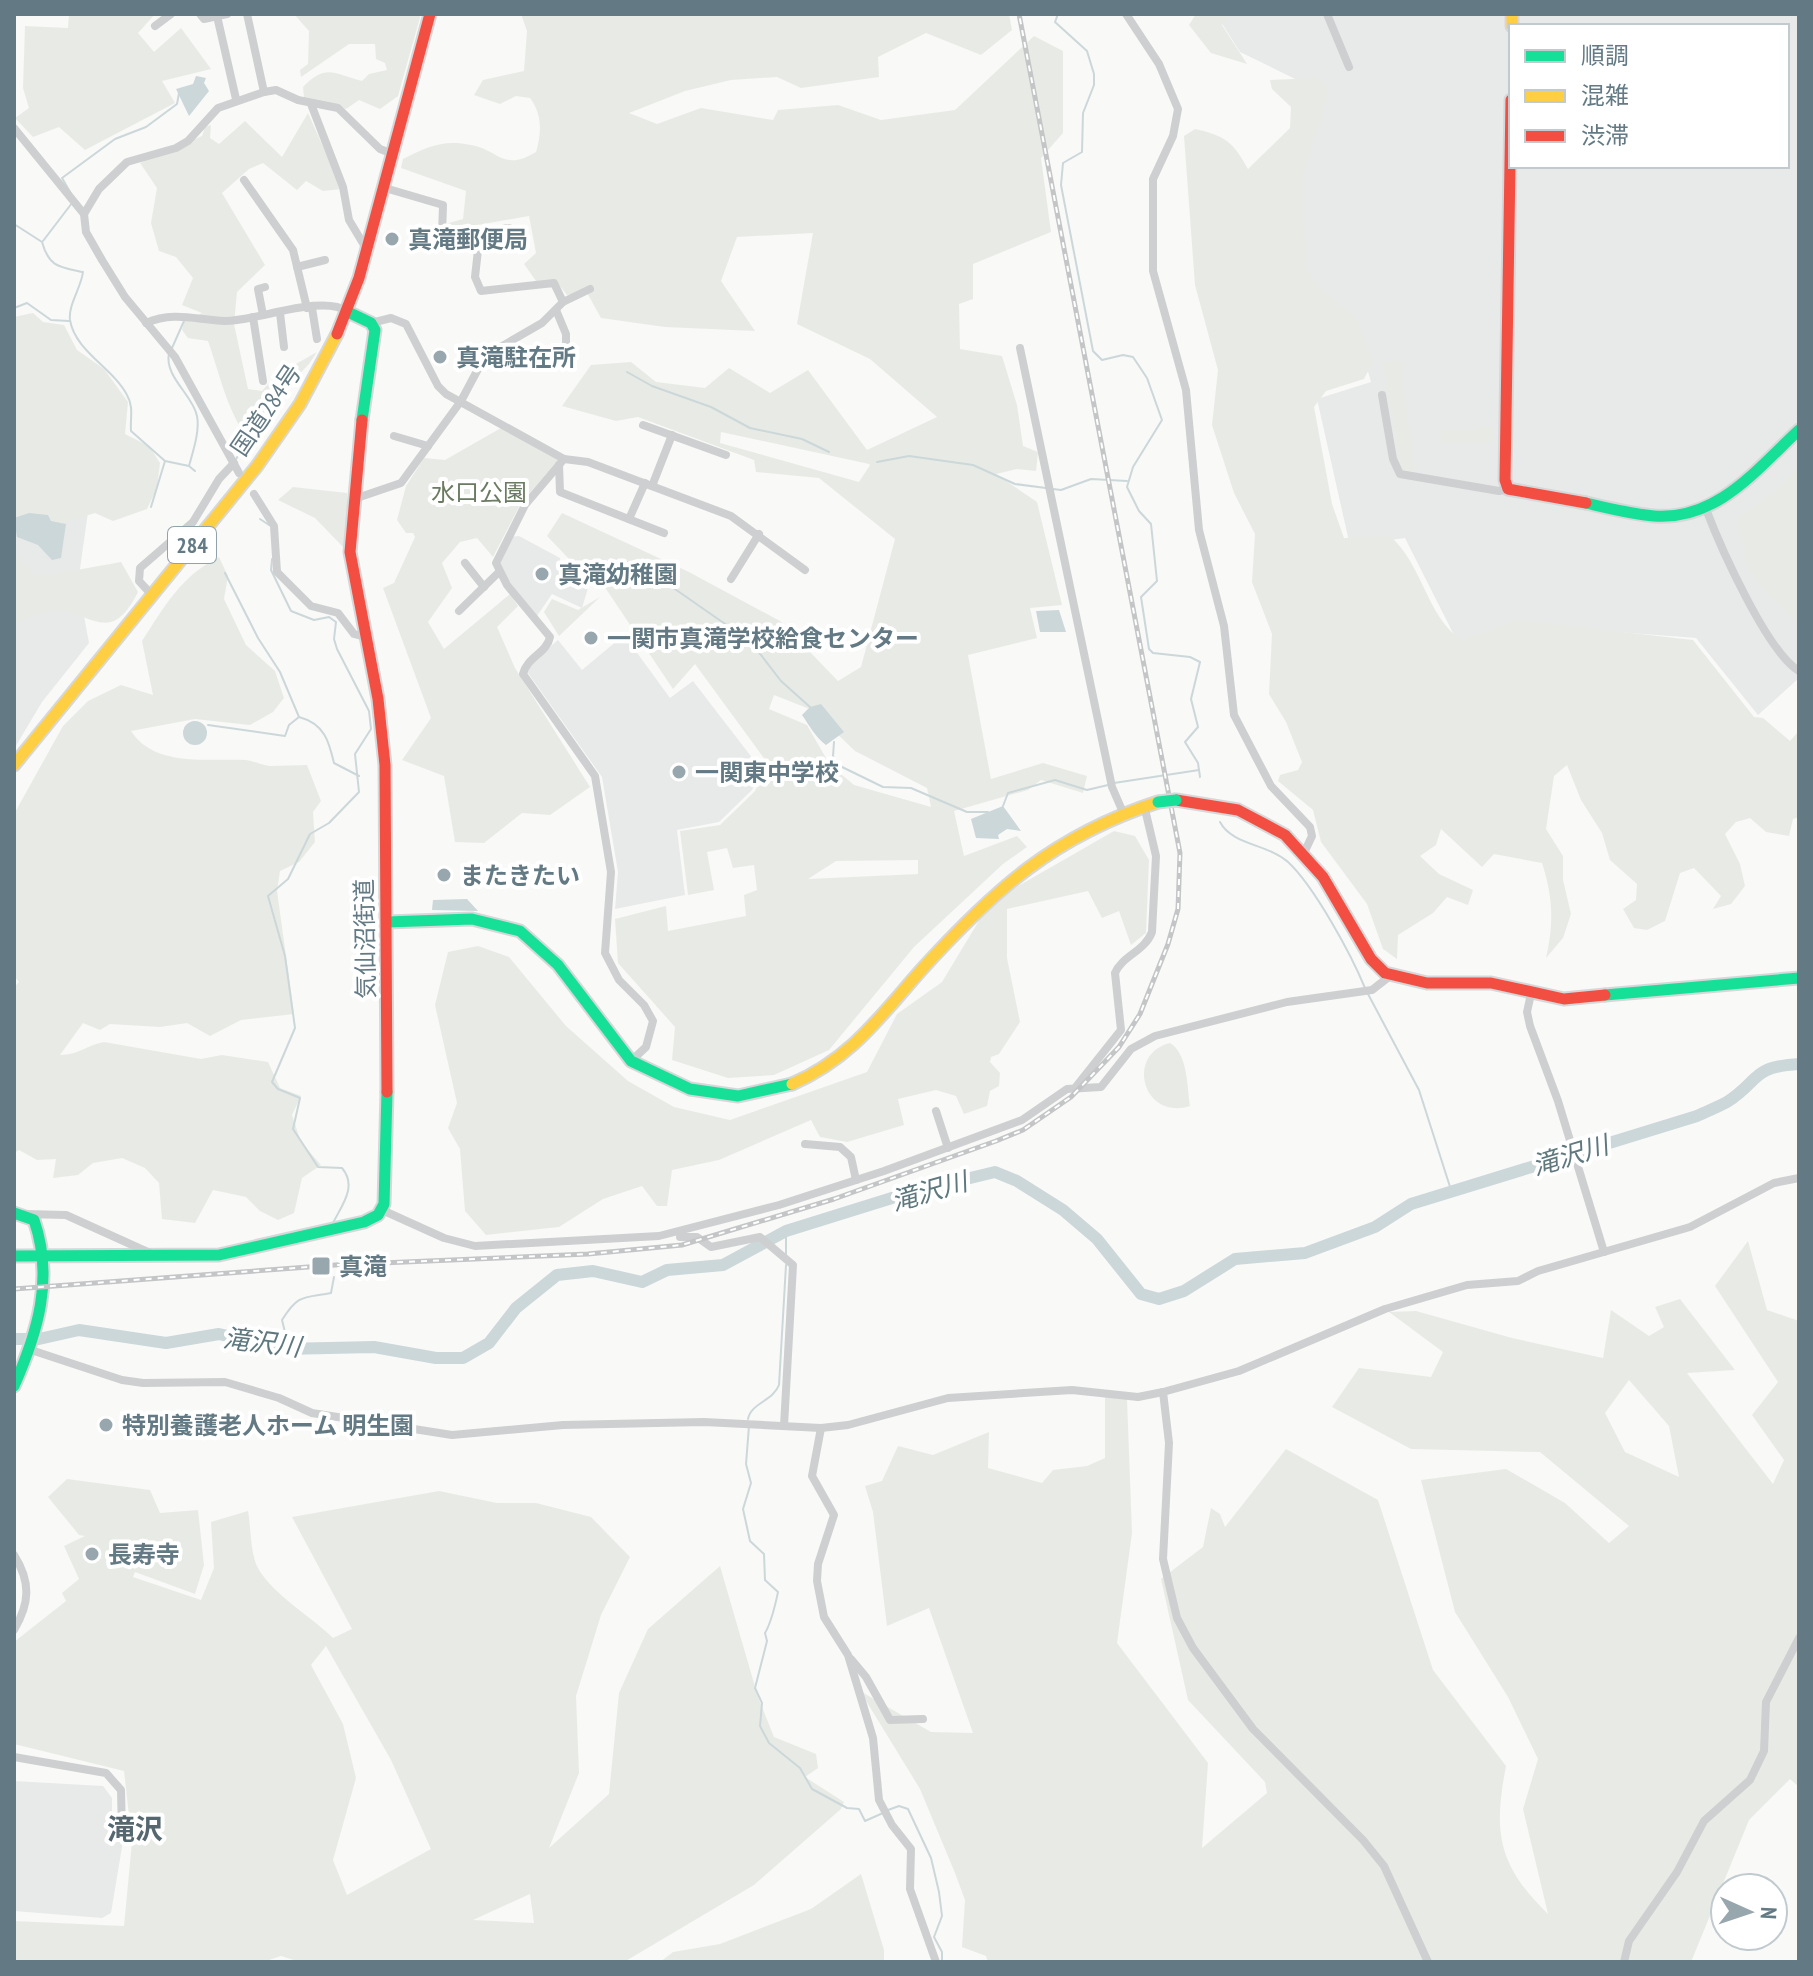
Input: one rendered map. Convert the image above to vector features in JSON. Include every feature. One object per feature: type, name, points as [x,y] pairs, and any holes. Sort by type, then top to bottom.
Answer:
[{"type":"main road","name":"国道284号","points":[[14,765],[279,434],[330,352],[348,312],[367,250],[430,14]]},
{"type":"main road","points":[[1510,168],[1505,480],[1508,489],[1654,516],[1686,515],[1725,499],[1799,430]]},
{"type":"main road","points":[[348,312],[371,323]]},
{"type":"main road","name":"気仙沼街道","points":[[371,323],[375,336],[368,358],[350,552],[384,752],[386,1188],[382,1210]]},
{"type":"main road","points":[[387,922],[473,920],[495,922],[519,931],[534,941],[631,1061],[688,1090],[742,1098],[774,1092],[806,1080],[851,1050],[988,901],[1036,859],[1065,839],[1122,810],[1158,802],[1207,803],[1253,816],[1285,835],[1323,877],[1367,954],[1390,976],[1416,983],[1491,983],[1564,999],[1799,978]]},
{"type":"main road","points":[[14,1256],[158,1257],[243,1251],[364,1222],[382,1210]]},
{"type":"main road","points":[[14,1386],[32,1348],[45,1256],[34,1220],[19,1214]]},
{"type":"street","points":[[200,14],[204,19],[222,15],[236,99]]},
{"type":"street","points":[[247,14],[264,92]]},
{"type":"street","points":[[1126,14],[1159,64],[1178,109],[1173,136],[1153,179],[1153,271],[1186,390],[1199,530],[1224,626],[1228,691],[1234,715],[1262,772],[1310,827],[1312,836],[1304,853]]},
{"type":"street","points":[[1327,14],[1349,67]]},
{"type":"street","points":[[155,26],[168,15]]},
{"type":"street","points":[[84,214],[99,189],[127,162],[188,141],[218,108],[236,99],[264,92],[276,90],[311,104],[338,108],[380,149],[393,154]]},
{"type":"street","points":[[311,104],[343,187],[349,220],[367,250]]},
{"type":"street","points":[[14,128],[84,214],[86,232],[102,260],[192,383],[239,473]]},
{"type":"street","points":[[244,180],[293,250],[317,339]]},
{"type":"street","points":[[385,188],[443,205],[442,235],[464,236],[509,228]]},
{"type":"street","points":[[480,232],[475,277],[481,291],[554,283],[563,302]]},
{"type":"street","points":[[297,267],[325,260]]},
{"type":"street","points":[[263,381],[258,289],[265,287]]},
{"type":"street","points":[[354,499],[401,483],[461,401],[485,356],[556,310],[563,302],[590,289]]},
{"type":"street","points":[[146,323],[182,314],[226,321],[328,304],[348,312]]},
{"type":"street","points":[[556,310],[566,334],[566,363]]},
{"type":"street","points":[[280,313],[284,347]]},
{"type":"street","points":[[371,323],[391,318],[406,324],[438,386],[561,462],[588,462],[731,516],[805,570]]},
{"type":"street","points":[[1020,348],[1112,787],[1122,810]]},
{"type":"street","points":[[1382,395],[1393,459],[1400,474],[1499,491],[1508,489]]},
{"type":"street","points":[[643,425],[726,455]]},
{"type":"street","points":[[629,519],[672,435]]},
{"type":"street","points":[[394,436],[428,446]]},
{"type":"street","points":[[561,462],[560,492],[664,533]]},
{"type":"street","points":[[561,462],[518,516],[497,559],[499,572],[550,637],[549,643],[525,665],[523,674],[577,748],[598,788],[611,872],[605,953],[619,980],[644,1005],[653,1021],[646,1047],[631,1061]]},
{"type":"street","points":[[151,594],[139,581],[140,568],[193,522],[219,479],[234,463]]},
{"type":"street","points":[[254,494],[274,526],[277,572],[311,606],[338,613],[354,634],[365,637]]},
{"type":"street","points":[[1706,509],[1757,617],[1779,652],[1799,671]]},
{"type":"street","points":[[731,579],[759,534]]},
{"type":"street","points":[[465,563],[484,587]]},
{"type":"street","points":[[459,611],[499,572]]},
{"type":"street","points":[[1075,1088],[1121,1030],[1115,973],[1118,966],[1148,942],[1152,932],[1156,856],[1144,805]]},
{"type":"street","points":[[659,1236],[727,1221],[856,1180],[1022,1120],[1067,1089],[1101,1087],[1131,1049],[1170,1030],[1287,1002],[1372,990],[1390,976]]},
{"type":"street","points":[[1531,994],[1527,1012],[1530,1026],[1570,1139],[1604,1252]]},
{"type":"street","points":[[936,1111],[948,1148]]},
{"type":"street","points":[[805,1144],[840,1147],[851,1157],[856,1180]]},
{"type":"street","points":[[32,1348],[122,1380],[225,1382],[279,1398],[312,1413],[452,1435],[563,1425],[717,1422],[821,1428],[848,1425],[948,1398],[1072,1390],[1138,1397],[1163,1392],[1239,1371],[1385,1309],[1467,1285],[1518,1281],[1690,1227],[1774,1183],[1799,1178]]},
{"type":"street","points":[[382,1210],[444,1238],[475,1246],[659,1236],[697,1237],[711,1247],[753,1237],[768,1243],[793,1265],[784,1426]]},
{"type":"street","points":[[19,1214],[74,1218],[158,1257]]},
{"type":"street","points":[[1163,1392],[1169,1443],[1163,1559],[1177,1618],[1193,1648],[1253,1729],[1363,1840],[1384,1866],[1428,1962]]},
{"type":"street","points":[[821,1428],[812,1476],[834,1515],[818,1564],[817,1581],[824,1617],[866,1677],[890,1720],[923,1719]]},
{"type":"street","points":[[14,1555],[28,1588],[25,1608],[14,1630]]},
{"type":"street","points":[[1624,1962],[1629,1941],[1677,1872],[1704,1821],[1750,1780],[1764,1751],[1766,1702],[1799,1638]]},
{"type":"street","points":[[848,1655],[873,1738],[879,1800],[892,1825],[911,1849],[910,1889],[936,1962]]},
{"type":"street","points":[[14,1757],[106,1773],[121,1790],[122,1834]]},
{"type":"shaded area","points":[[1216,14],[1799,14],[1799,678],[1758,715],[1696,638],[1509,624],[1459,645],[1405,538],[1350,546],[1317,399],[1371,382],[1354,323],[1288,275],[1295,189],[1322,92],[1240,52]]},
{"type":"shaded area","points":[[196,76],[206,78],[204,83],[209,91],[189,116],[176,89],[193,84]]},
{"type":"shaded area","points":[[90,498],[78,583],[89,643],[42,702],[14,749],[14,502]]},
{"type":"shaded area","points":[[29,513],[48,515],[51,521],[66,524],[61,558],[52,560],[38,545],[17,537],[14,518]]},
{"type":"shaded area","name":"真滝幼稚園","points":[[519,536],[560,558],[561,567],[591,578],[582,608],[552,594],[537,616],[500,570],[498,561],[510,537]]},
{"type":"shaded area","points":[[1059,610],[1066,632],[1040,632],[1036,611]]},
{"type":"shaded area","name":"一関東中学校","points":[[624,635],[670,698],[693,681],[760,768],[752,790],[719,822],[677,830],[685,895],[615,909],[618,872],[602,777],[528,673],[529,665],[558,640],[582,670]]},
{"type":"shaded area","points":[[821,704],[844,732],[826,745],[802,715],[810,707]]},
{"type":"shaded area","points":[[195,721],[204,724],[207,733],[204,742],[195,745],[186,742],[183,733],[186,724]]},
{"type":"shaded area","points":[[1003,806],[1021,831],[1007,829],[998,835],[999,839],[976,838],[971,819]]},
{"type":"shaded area","points":[[467,899],[478,911],[432,910],[433,900]]},
{"type":"shaded area","points":[[14,1781],[103,1786],[112,1798],[112,1832],[124,1835],[111,1913],[102,1918],[14,1911]]},
{"type":"green space","points":[[69,14],[155,14],[138,33],[154,52],[181,28],[211,69],[162,81],[175,103],[85,150],[59,127],[33,137],[15,118],[29,108],[23,88],[25,26],[68,28]]},
{"type":"green space","points":[[294,14],[421,14],[398,96],[380,109],[359,100],[346,109],[304,98],[303,87],[318,75],[331,72],[362,81],[369,74],[387,70],[385,63],[376,59],[375,44],[349,44],[301,77],[300,70],[308,64],[309,31]]},
{"type":"green space","points":[[521,14],[1009,14],[1012,30],[981,55],[926,33],[878,57],[879,77],[801,88],[777,77],[731,80],[685,91],[629,113],[657,124],[701,108],[773,120],[778,110],[838,105],[881,120],[955,110],[1034,36],[1063,51],[1063,133],[1041,158],[1051,232],[973,264],[973,299],[959,304],[960,349],[1002,356],[1017,405],[1023,446],[1038,452],[1036,471],[1017,469],[996,474],[1037,502],[1062,605],[1030,608],[1037,638],[968,655],[991,779],[1043,763],[1087,776],[1083,793],[1041,780],[1028,790],[954,811],[964,856],[1017,836],[1027,847],[1003,864],[914,947],[829,1050],[774,1075],[728,1078],[672,1060],[675,1027],[618,963],[615,919],[666,906],[668,931],[746,916],[744,895],[757,890],[754,865],[733,868],[727,848],[707,852],[714,890],[688,895],[680,831],[720,825],[755,791],[769,765],[695,664],[673,689],[602,583],[571,561],[547,536],[562,513],[689,572],[780,621],[838,681],[861,667],[895,539],[819,478],[756,472],[754,460],[638,417],[616,421],[562,406],[591,365],[631,362],[656,382],[705,388],[729,368],[770,393],[808,370],[867,450],[937,417],[870,359],[797,324],[813,233],[737,237],[721,281],[755,331],[665,327],[601,318],[586,291],[567,295],[556,281],[536,281],[524,264],[536,253],[529,216],[438,232],[445,224],[463,219],[466,191],[401,168],[403,159],[428,148],[452,143],[480,148],[508,160],[525,158],[536,152],[540,124],[530,98],[516,96],[500,104],[474,95],[483,80],[524,71],[527,31]],"holes":[[[721,432],[869,464],[870,465],[859,482],[720,443]],[[774,695],[812,710],[855,751],[927,788],[931,807],[854,785],[830,765],[807,725],[769,709]],[[918,860],[918,874],[808,879],[836,861]]]},
{"type":"green space","points":[[1196,14],[1230,14],[1222,25],[1247,64],[1211,53],[1189,25]]},
{"type":"green space","points":[[1315,78],[1329,89],[1303,177],[1305,265],[1318,287],[1357,319],[1373,362],[1364,379],[1326,391],[1314,407],[1332,504],[1344,538],[1390,536],[1410,561],[1440,617],[1461,640],[1518,620],[1693,640],[1754,717],[1763,718],[1790,741],[1797,733],[1799,716],[1799,817],[1793,819],[1789,836],[1766,832],[1750,818],[1736,822],[1725,834],[1740,864],[1745,886],[1731,904],[1713,909],[1721,896],[1694,868],[1680,873],[1665,921],[1647,930],[1634,928],[1623,909],[1636,900],[1637,884],[1610,860],[1602,833],[1581,800],[1567,765],[1554,776],[1546,829],[1563,856],[1563,880],[1571,914],[1563,938],[1546,958],[1551,910],[1542,863],[1494,854],[1482,867],[1441,829],[1436,845],[1420,856],[1439,874],[1473,890],[1468,905],[1447,897],[1433,913],[1398,935],[1397,959],[1383,949],[1367,904],[1321,842],[1313,810],[1278,781],[1280,775],[1298,770],[1302,762],[1286,722],[1269,694],[1272,634],[1252,582],[1255,534],[1234,493],[1212,425],[1218,370],[1195,285],[1184,136],[1195,129],[1214,134],[1233,146],[1248,169],[1290,128],[1291,107],[1272,89],[1270,80]]},
{"type":"green space","points":[[308,113],[342,189],[323,191],[306,181],[297,190],[263,163],[249,169],[222,193],[265,265],[237,292],[234,324],[248,389],[262,391],[275,376],[317,352],[269,406],[247,438],[229,403],[208,341],[188,338],[182,330],[184,322],[202,313],[182,305],[193,278],[176,257],[159,251],[151,223],[157,188],[140,163],[202,136],[205,127],[211,125],[210,138],[219,144],[245,121],[282,157]]},
{"type":"green space","points":[[33,313],[43,322],[64,325],[77,350],[104,369],[128,402],[125,434],[149,446],[160,463],[157,488],[147,509],[113,521],[95,513],[59,524],[14,517],[14,317]]},
{"type":"green space","points":[[1404,361],[1404,395],[1416,472],[1401,470],[1383,362]]},
{"type":"green space","points":[[1479,426],[1494,426],[1494,442],[1439,442],[1440,429],[1478,429]]},
{"type":"green space","name":"水口公園","points":[[501,428],[558,460],[521,503],[493,557],[477,538],[460,542],[442,563],[452,588],[428,622],[444,649],[510,594],[518,606],[497,627],[515,668],[590,787],[550,815],[522,813],[484,843],[455,842],[444,776],[402,760],[431,718],[383,588],[394,583],[415,537],[413,533],[406,533],[397,520],[406,486],[424,458],[445,460]]},
{"type":"green space","points":[[1799,467],[1799,628],[1755,579],[1742,544],[1740,516],[1778,489]]},
{"type":"green space","points":[[293,487],[347,493],[347,551],[315,518],[278,500]]},
{"type":"green space","points":[[14,554],[33,574],[49,575],[121,562],[138,592],[119,618],[110,622],[52,610],[14,623]]},
{"type":"green space","points":[[219,557],[228,576],[224,599],[246,645],[275,671],[284,698],[273,712],[250,725],[195,719],[131,731],[141,743],[154,751],[183,759],[246,760],[270,766],[307,765],[321,801],[313,812],[315,842],[299,862],[280,871],[277,891],[294,1014],[241,1020],[210,1036],[187,1023],[160,1027],[110,1024],[100,1030],[83,1023],[60,1055],[104,1042],[201,1059],[222,1055],[268,1062],[280,1088],[301,1096],[292,1115],[301,1142],[321,1165],[302,1178],[294,1213],[278,1220],[260,1211],[246,1197],[213,1190],[195,1223],[162,1219],[159,1183],[145,1168],[122,1158],[93,1163],[78,1175],[53,1178],[56,1159],[37,1160],[19,1150],[14,1153],[14,987],[19,982],[14,976],[14,814],[63,726],[88,701],[121,685],[153,695],[142,641],[184,583]]},
{"type":"green space","points":[[600,597],[559,636],[544,612],[552,599],[578,610]]},
{"type":"green space","points":[[1114,831],[1135,836],[1149,860],[1146,933],[1131,945],[1119,911],[1102,918],[1088,891],[1007,909],[1007,958],[1020,1022],[999,1054],[991,1057],[990,1062],[1000,1073],[999,1086],[990,1091],[987,1106],[964,1114],[956,1096],[936,1090],[898,1099],[904,1125],[847,1142],[820,1137],[811,1120],[719,1160],[672,1170],[667,1206],[657,1206],[642,1186],[603,1199],[559,1227],[486,1235],[465,1211],[460,1149],[448,1128],[457,1103],[435,1005],[448,952],[478,946],[509,957],[566,1026],[628,1081],[674,1107],[730,1120],[867,1072],[897,1014],[942,982],[980,919],[1013,889]]},
{"type":"green space","points":[[1170,1043],[1183,1062],[1190,1106],[1174,1108],[1161,1104],[1151,1096],[1146,1084],[1144,1072],[1148,1060],[1156,1049]]},
{"type":"green space","points":[[1748,1241],[1767,1310],[1799,1321],[1799,1787],[1790,1779],[1749,1820],[1728,1872],[1709,1872],[1709,1918],[1691,1962],[988,1962],[986,1956],[962,1947],[965,1900],[955,1873],[920,1789],[860,1691],[931,1732],[973,1733],[929,1608],[887,1626],[873,1512],[865,1486],[882,1481],[898,1446],[933,1455],[989,1432],[988,1468],[1042,1483],[1053,1470],[1087,1466],[1105,1458],[1105,1397],[1127,1399],[1132,1533],[1117,1643],[1208,1763],[1202,1848],[1267,1793],[1265,1782],[1188,1700],[1161,1579],[1203,1547],[1211,1508],[1220,1514],[1225,1527],[1286,1449],[1378,1500],[1433,1670],[1506,1766],[1500,1810],[1503,1847],[1519,1880],[1548,1914],[1523,1809],[1538,1759],[1508,1697],[1455,1612],[1421,1480],[1506,1469],[1565,1503],[1609,1543],[1629,1526],[1540,1452],[1411,1449],[1332,1407],[1359,1368],[1431,1377],[1443,1352],[1389,1312],[1416,1311],[1512,1338],[1603,1358],[1611,1310],[1649,1336],[1664,1327],[1655,1307],[1680,1299],[1735,1370],[1687,1373],[1773,1484],[1784,1460],[1752,1415],[1778,1382],[1715,1286]],"holes":[[[1629,1380],[1669,1426],[1679,1477],[1625,1452],[1605,1413]]]},
{"type":"green space","points":[[67,1479],[150,1490],[160,1513],[198,1510],[204,1565],[195,1594],[135,1572],[133,1577],[201,1600],[214,1568],[211,1522],[248,1511],[253,1555],[264,1578],[333,1638],[352,1629],[292,1517],[439,1491],[497,1503],[536,1503],[591,1517],[630,1557],[601,1615],[576,1696],[579,1773],[549,1848],[609,1794],[619,1693],[648,1629],[720,1566],[758,1697],[774,1737],[816,1754],[818,1768],[805,1777],[844,1802],[841,1809],[754,1885],[624,1962],[300,1962],[281,1956],[263,1962],[14,1962],[14,1921],[124,1926],[132,1842],[124,1771],[14,1744],[14,1642],[66,1601],[62,1593],[79,1579],[64,1546],[85,1536],[79,1535],[48,1497]],"holes":[[[326,1646],[391,1760],[431,1849],[347,1895],[333,1860],[356,1778],[343,1724],[311,1665]],[[530,1894],[534,1923],[473,1920]]]},
{"type":"green space","points":[[861,1874],[884,1950],[884,1962],[660,1962],[673,1952],[720,1944],[811,1909]]},
{"type":"waterway","points":[[1058,14],[1055,22],[1087,51],[1094,74],[1094,85],[1083,113],[1082,152],[1063,163],[1061,185],[1093,351],[1102,360],[1123,355],[1133,357],[1147,378],[1162,420],[1133,467],[1127,487],[1139,511],[1151,524],[1157,581],[1141,597],[1149,649],[1153,653],[1190,657],[1200,662],[1191,699],[1198,727],[1185,742],[1198,763],[1200,777]]},
{"type":"waterway","points":[[73,197],[62,178],[115,139],[146,127],[177,104],[179,93]]},
{"type":"waterway","points":[[43,241],[72,203]]},
{"type":"waterway","points":[[14,224],[42,242],[48,257],[56,264],[83,272],[70,314],[73,331],[127,395],[131,408],[131,431],[165,461]]},
{"type":"waterway","points":[[14,308],[27,303],[51,320],[69,321]]},
{"type":"waterway","points":[[172,348],[184,321]]},
{"type":"waterway","points":[[169,353],[171,370],[197,416],[197,434],[189,466]]},
{"type":"waterway","points":[[627,372],[652,386],[711,407],[750,428],[802,439],[829,452]]},
{"type":"waterway","points":[[236,459],[250,437]]},
{"type":"waterway","points":[[877,462],[909,456],[973,465],[1015,484],[1046,488]]},
{"type":"waterway","points":[[151,507],[165,461],[189,466],[195,471]]},
{"type":"waterway","points":[[1053,489],[1061,490],[1091,479],[1127,481]]},
{"type":"waterway","points":[[260,519],[269,525]]},
{"type":"waterway","points":[[272,559],[271,570],[291,611],[314,620],[329,617],[336,622],[334,639],[337,649],[369,711],[371,729],[355,754],[359,792],[329,823],[310,834],[288,879],[268,896],[285,956],[295,1028],[272,1082],[278,1089],[300,1098],[293,1129],[318,1167],[342,1168],[347,1175],[346,1196],[332,1225]]},
{"type":"waterway","points":[[619,561],[639,564],[751,642],[781,681],[810,707]]},
{"type":"waterway","points":[[225,573],[258,638],[280,672],[299,717]]},
{"type":"waterway","points":[[208,725],[285,736],[289,725],[299,717],[308,720],[320,729],[328,741],[334,763],[359,776]]},
{"type":"waterway","points":[[834,742],[833,756],[840,766],[883,787],[911,788],[967,812],[988,812]]},
{"type":"waterway","points":[[1114,783],[1199,770]]},
{"type":"waterway","points":[[1003,806],[1008,793],[1055,780],[1087,790],[1108,785]]},
{"type":"waterway","points":[[1220,822],[1233,835],[1280,856],[1298,873],[1331,921],[1365,988]]},
{"type":"waterway","points":[[1368,994],[1419,1090],[1452,1193]]},
{"type":"waterway","name":"滝沢川","points":[[14,1339],[39,1339],[79,1330],[166,1343],[219,1334],[283,1349],[374,1347],[436,1358],[463,1358],[489,1343],[516,1308],[557,1275],[593,1271],[642,1282],[667,1270],[723,1265],[786,1231],[908,1193],[995,1172],[1017,1181],[1063,1210],[1097,1239],[1141,1294],[1159,1299],[1184,1291],[1235,1259],[1305,1253],[1375,1227],[1411,1204],[1697,1116],[1727,1102],[1764,1072],[1799,1064]]},
{"type":"waterway","points":[[786,1231],[786,1254]]},
{"type":"waterway","points":[[748,1419],[753,1409],[772,1395],[779,1385],[786,1265]]},
{"type":"waterway","points":[[295,1349],[288,1344],[282,1320],[297,1301],[331,1293],[334,1277]]},
{"type":"waterway","points":[[749,1426],[746,1464],[751,1483],[743,1509],[750,1541],[764,1554],[765,1580],[778,1592],[765,1633],[767,1641],[755,1688],[762,1703],[760,1726],[769,1743],[800,1768],[812,1789],[847,1808],[859,1809],[865,1821],[883,1813]]},
{"type":"waterway","points":[[888,1810],[899,1806],[908,1809],[931,1858],[942,1916],[934,1937],[942,1952],[942,1962]]},
{"type":"railway","points":[[14,1289],[335,1265],[588,1254],[682,1245],[834,1199],[1023,1130],[1071,1097],[1119,1047],[1140,1014],[1168,944],[1178,909],[1180,853],[1019,14]]},
{"type":"traffic: fast","points":[[348,312],[371,323],[375,330],[362,420]]},
{"type":"traffic: fast","points":[[1586,503],[1654,516],[1697,510],[1734,490],[1799,430]]},
{"type":"traffic: fast","points":[[1158,802],[1176,800]]},
{"type":"traffic: fast","points":[[387,922],[472,919],[520,931],[558,965],[631,1061],[690,1089],[738,1096],[792,1084]]},
{"type":"traffic: fast","points":[[1605,995],[1799,978]]},
{"type":"traffic: fast","points":[[14,1256],[219,1255],[364,1222],[378,1215],[384,1204],[387,1092]]},
{"type":"traffic: fast","points":[[14,1213],[34,1220],[43,1263],[36,1325],[14,1386]]},
{"type":"traffic: slow","points":[[1512,14],[1512,24]]},
{"type":"traffic: slow","points":[[14,765],[257,466],[300,404],[337,334]]},
{"type":"traffic: slow","points":[[792,1084],[832,1062],[849,1048],[975,914],[1028,868],[1088,831],[1158,802]]},
{"type":"traffic: jam","points":[[337,334],[359,278],[430,14]]},
{"type":"traffic: jam","points":[[1510,168],[1505,480],[1508,489],[1586,503]]},
{"type":"traffic: jam","points":[[362,420],[350,552],[378,699],[385,765],[387,1092]]},
{"type":"traffic: jam","points":[[1176,800],[1238,810],[1285,835],[1323,877],[1371,959],[1385,973],[1427,983],[1491,983],[1564,999],[1605,995]]},
{"type":"place","name":"真滝郵便局","points":[[392,239]]},
{"type":"place","name":"真滝駐在所","points":[[440,357]]},
{"type":"place","name":"真滝幼稚園","points":[[542,574]]},
{"type":"place","name":"一関市真滝学校給食センター","points":[[591,638]]},
{"type":"place","name":"一関東中学校","points":[[679,772]]},
{"type":"place","name":"またきたい","points":[[444,875]]},
{"type":"place","name":"真滝","points":[[321,1266]]},
{"type":"place","name":"特別養護老人ホーム 明生園","points":[[106,1425]]},
{"type":"place","name":"長寿寺","points":[[92,1554]]},
{"type":"district","name":"滝沢","points":[[135,1828]]}]
